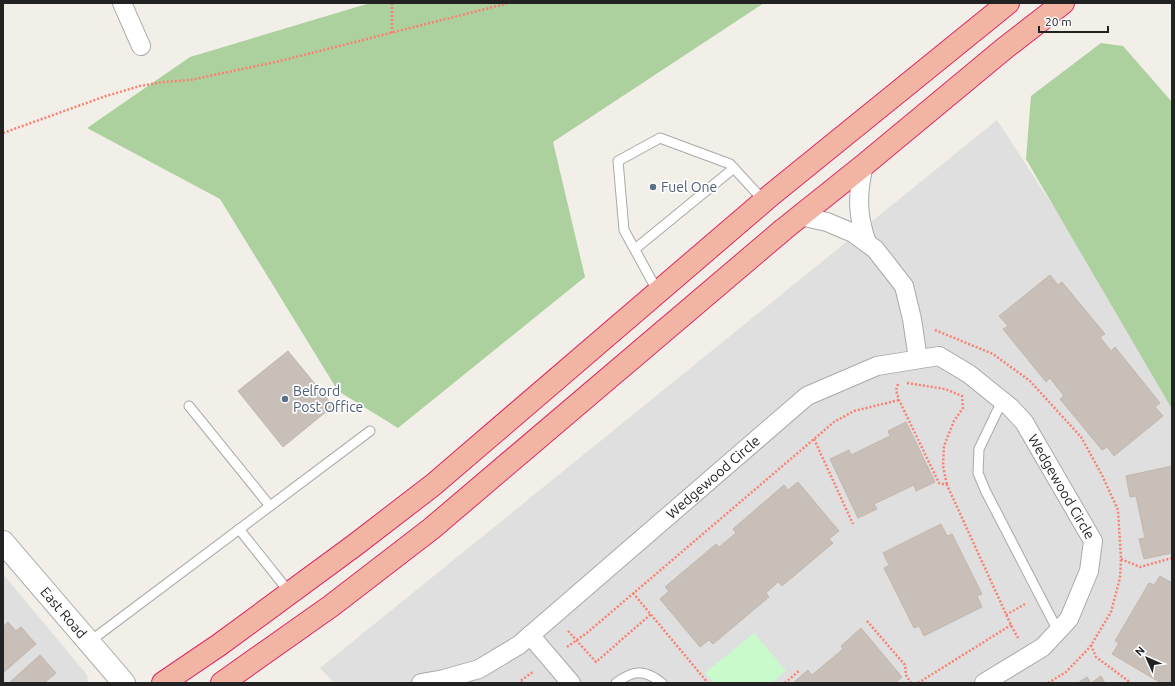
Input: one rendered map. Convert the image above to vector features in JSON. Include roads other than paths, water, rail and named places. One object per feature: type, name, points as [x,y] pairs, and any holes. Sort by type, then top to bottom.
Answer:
[{"type":"highway","points":[[163,683],[219,645],[355,546],[433,485],[764,201],[1008,3]]},
{"type":"highway","points":[[222,683],[331,606],[432,529],[800,216],[864,166],[1005,48],[1063,3]]},
{"type":"street","points":[[122,3],[141,46]]},
{"type":"street","points":[[864,166],[860,181],[859,205],[862,228],[867,243]]},
{"type":"street","points":[[800,216],[827,222],[853,233],[875,250],[904,286],[912,319],[918,360]]},
{"type":"street","name":"Wedgewood Circle","points":[[421,683],[444,679],[479,669],[519,645],[807,396],[877,366],[939,356],[969,374],[1002,401],[1024,422],[1093,542],[1089,571],[1069,619],[1043,647],[984,683]]},
{"type":"street","name":"East Road","points":[[3,542],[124,683]]},
{"type":"street","points":[[530,635],[571,683]]},
{"type":"lane","points":[[658,292],[624,230],[618,161],[660,138],[730,164],[764,201]]},
{"type":"lane","points":[[635,249],[734,168]]},
{"type":"lane","points":[[1002,401],[979,449],[978,473],[986,492],[1039,597],[1058,631]]},
{"type":"lane","points":[[189,406],[270,506]]},
{"type":"lane","points":[[89,642],[370,431]]},
{"type":"lane","points":[[239,529],[290,593]]},
{"type":"lane","points":[[616,683],[622,678],[636,672],[653,676],[662,683]]},
{"type":"place","name":"Fuel One","points":[[653,187]]},
{"type":"place","name":"Belford Post Office","points":[[285,399]]}]
